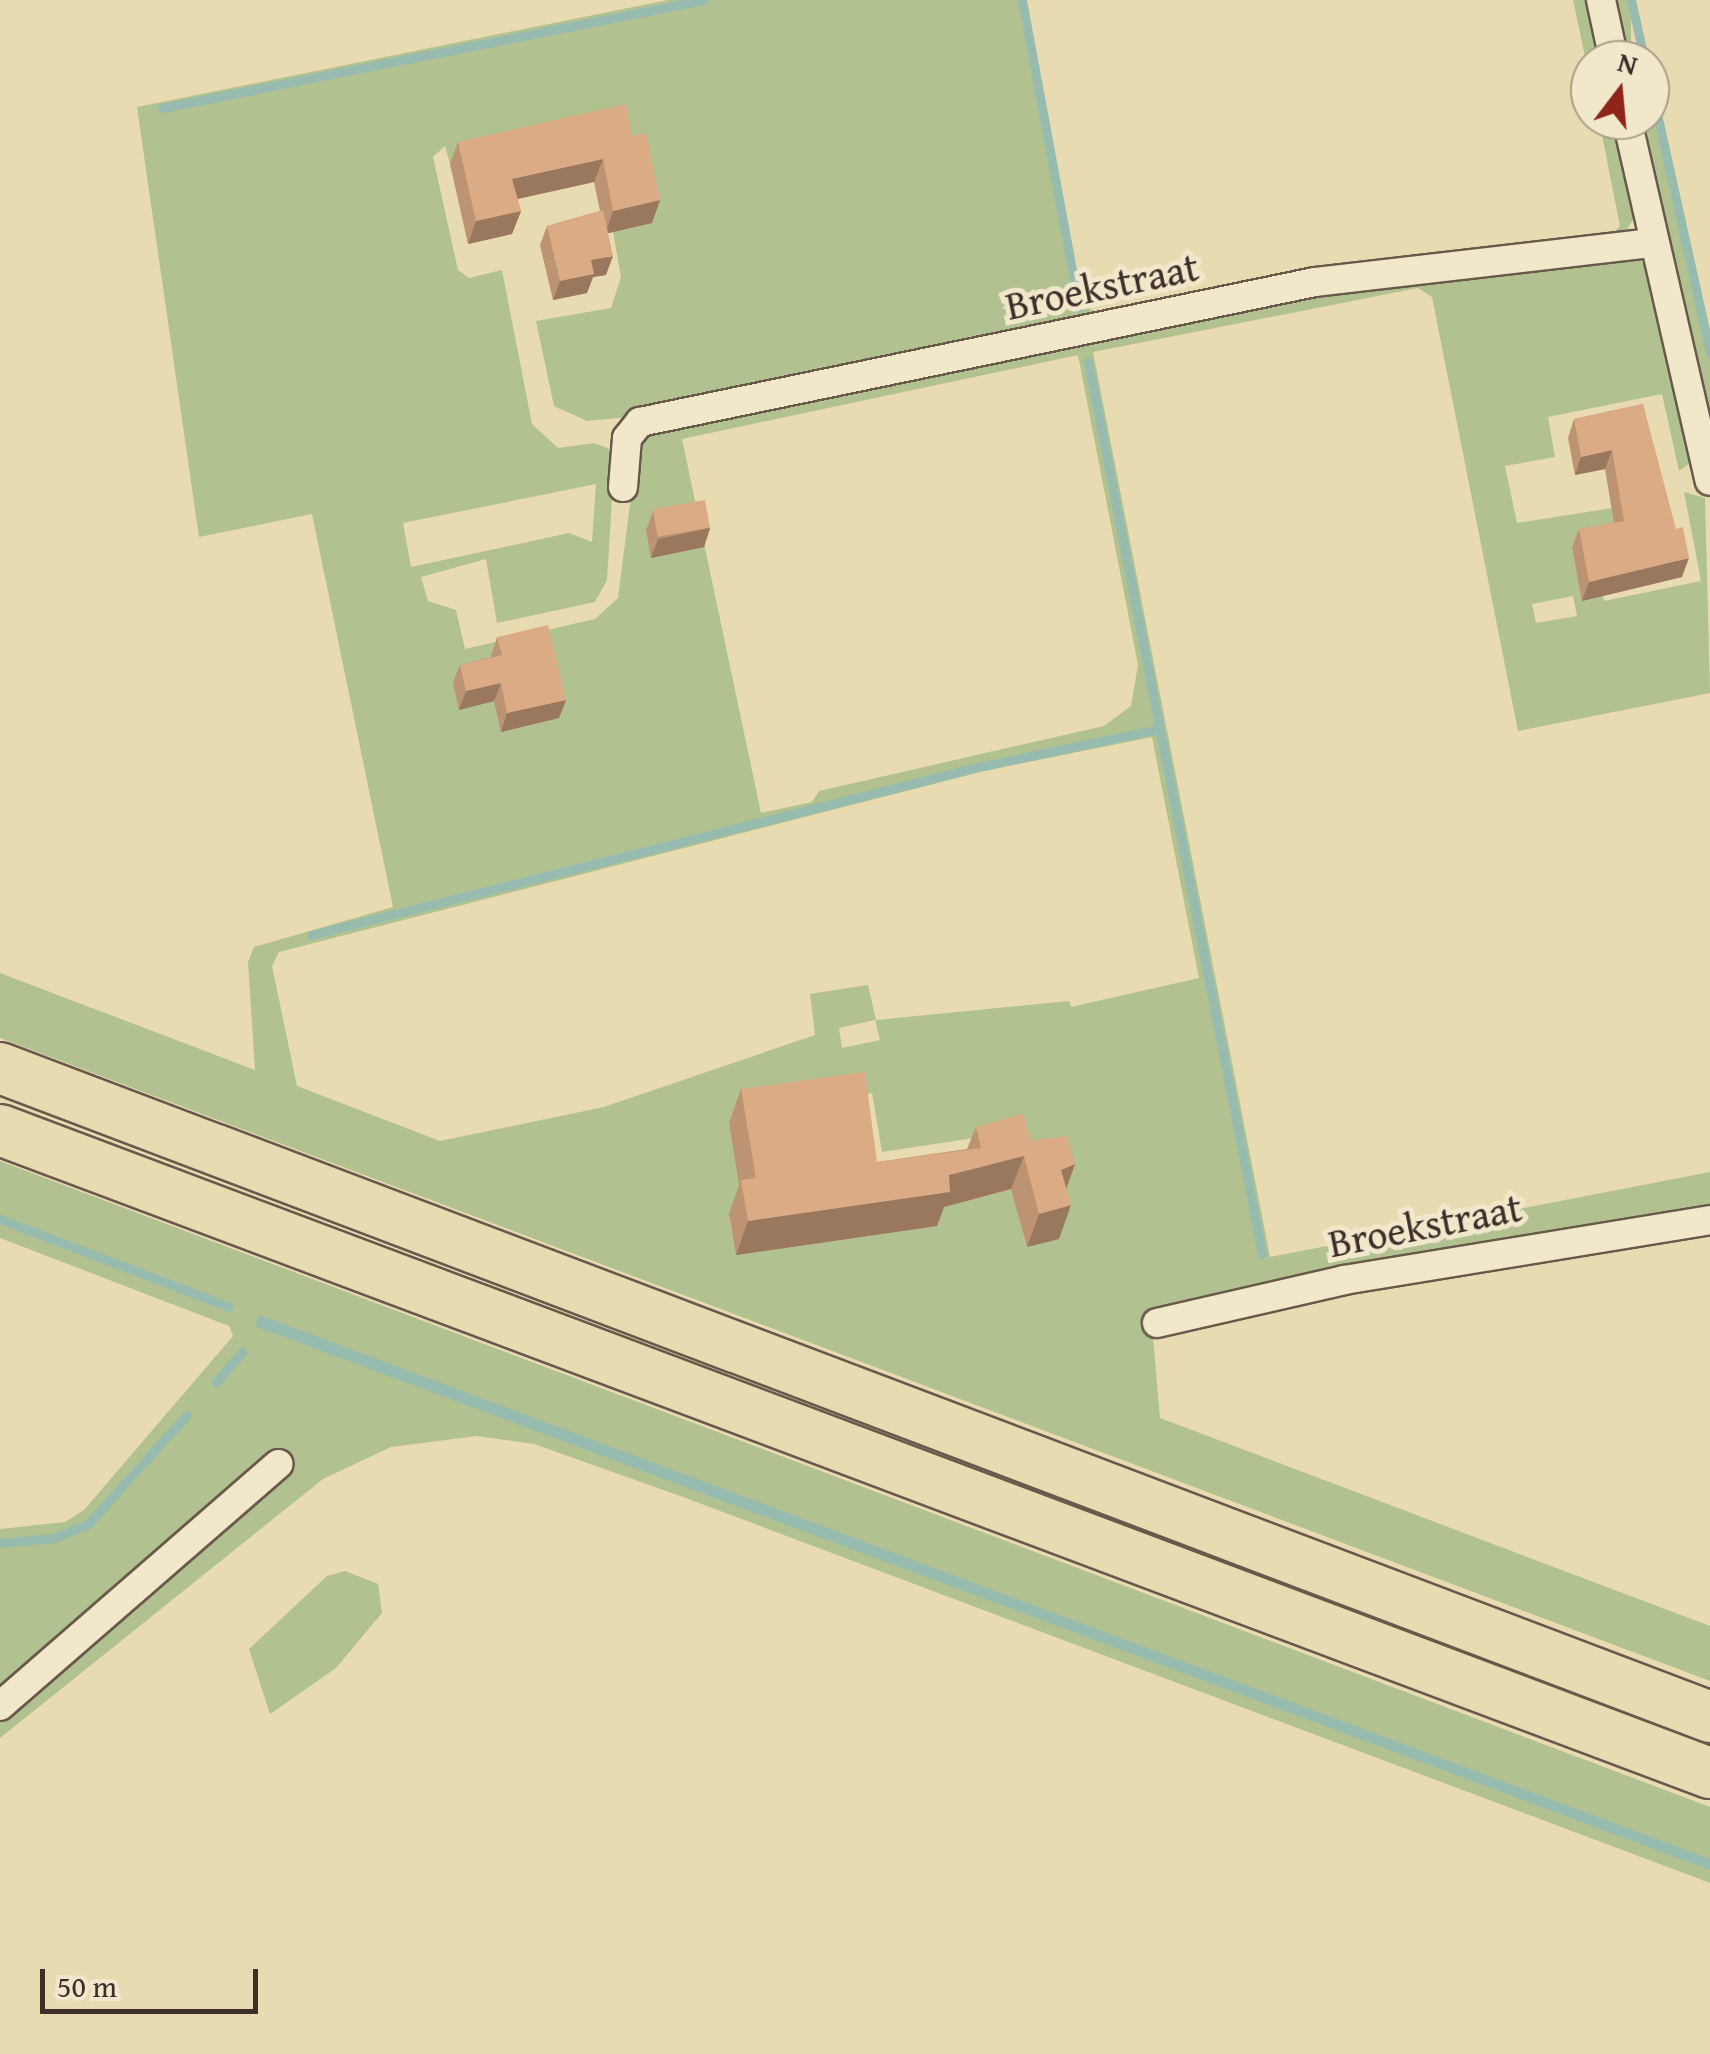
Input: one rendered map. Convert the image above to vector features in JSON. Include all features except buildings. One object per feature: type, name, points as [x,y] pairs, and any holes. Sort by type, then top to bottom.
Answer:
[{"type":"highway","points":[[0,1068],[1710,1717]]},
{"type":"highway","points":[[0,1130],[1710,1774]]},
{"type":"street","points":[[1600,0],[1609,40]]},
{"type":"street","points":[[1631,140],[1710,481]]},
{"type":"street","name":"Broekstraat","points":[[623,487],[628,438],[640,422],[1314,282],[1654,243]]},
{"type":"street","name":"Broekstraat","points":[[1157,1323],[1344,1280],[1710,1220]]},
{"type":"street","points":[[0,1706],[278,1464]]},
{"type":"green space","points":[[668,0],[1026,0],[1077,277],[1090,309],[1101,314],[1363,261],[1611,235],[1620,226],[1603,140],[1622,140],[1638,211],[1622,238],[1298,278],[649,415],[587,421],[554,406],[536,321],[611,308],[621,277],[613,232],[652,223],[638,156],[624,158],[617,127],[589,133],[595,164],[589,164],[583,137],[450,164],[445,146],[433,157],[458,270],[469,278],[502,270],[532,424],[558,448],[594,443],[615,451],[607,580],[595,602],[497,623],[486,559],[421,577],[428,601],[456,610],[465,649],[595,619],[618,598],[638,442],[665,426],[1350,284],[1616,253],[1646,263],[1654,273],[1696,459],[1679,471],[1662,394],[1548,417],[1555,457],[1505,466],[1517,523],[1612,508],[1617,540],[1572,549],[1577,574],[1598,570],[1604,601],[1701,581],[1684,492],[1705,498],[1710,693],[1518,731],[1432,297],[1418,288],[1093,352],[1270,1257],[1710,1172],[1710,1208],[1384,1260],[1151,1314],[1160,1418],[1710,1626],[1710,1681],[0,1038],[0,973],[255,1070],[248,962],[254,947],[393,907],[312,514],[199,537],[137,107]],"holes":[[[1078,355],[1138,665],[1131,706],[1104,726],[819,791],[812,802],[761,813],[682,439]],[[596,484],[592,542],[569,533],[411,567],[403,523]],[[1573,596],[1577,616],[1536,623],[1532,604]],[[1152,737],[1199,978],[1071,1007],[1069,1001],[876,1020],[868,985],[810,994],[815,1035],[604,1107],[440,1141],[297,1086],[272,966],[279,952],[984,771]],[[875,1020],[880,1040],[842,1048],[839,1028]],[[872,1093],[882,1152],[994,1135],[995,1152],[1011,1148],[1019,1175],[1055,1170],[1063,1197],[1049,1204],[1058,1239],[1027,1247],[1012,1189],[974,1199],[969,1180],[935,1186],[937,1226],[736,1254],[729,1215],[744,1212],[729,1123],[853,1106],[851,1097]]]},
{"type":"green space","points":[[1573,0],[1591,0],[1600,40],[1582,40]]},
{"type":"green space","points":[[1614,0],[1631,0],[1631,40],[1614,40]]},
{"type":"green space","points":[[1646,140],[1663,140],[1710,353],[1710,424]]},
{"type":"green space","points":[[0,1161],[1710,1807],[1710,1883],[683,1497],[534,1444],[477,1436],[391,1447],[323,1479],[0,1738],[0,1722],[213,1534],[0,1690],[0,1529],[65,1522],[84,1510],[233,1336],[229,1326],[0,1238]]},
{"type":"green space","points":[[345,1571],[378,1584],[382,1613],[336,1668],[270,1714],[249,1649],[327,1576]]},
{"type":"water","points":[[260,1315],[1710,1859],[1710,1870],[260,1328],[254,1324]]},
{"type":"waterway","points":[[162,108],[704,0]]},
{"type":"waterway","points":[[1022,0],[1079,308]]},
{"type":"waterway","points":[[1631,0],[1640,40]]},
{"type":"waterway","points":[[1663,140],[1710,353]]},
{"type":"waterway","points":[[1088,362],[1262,1254]]},
{"type":"waterway","points":[[311,935],[983,766],[1159,729]]},
{"type":"waterway","points":[[0,1219],[229,1307]]},
{"type":"waterway","points":[[216,1382],[242,1352]]},
{"type":"waterway","points":[[0,1543],[54,1538],[88,1524],[187,1415]]}]
